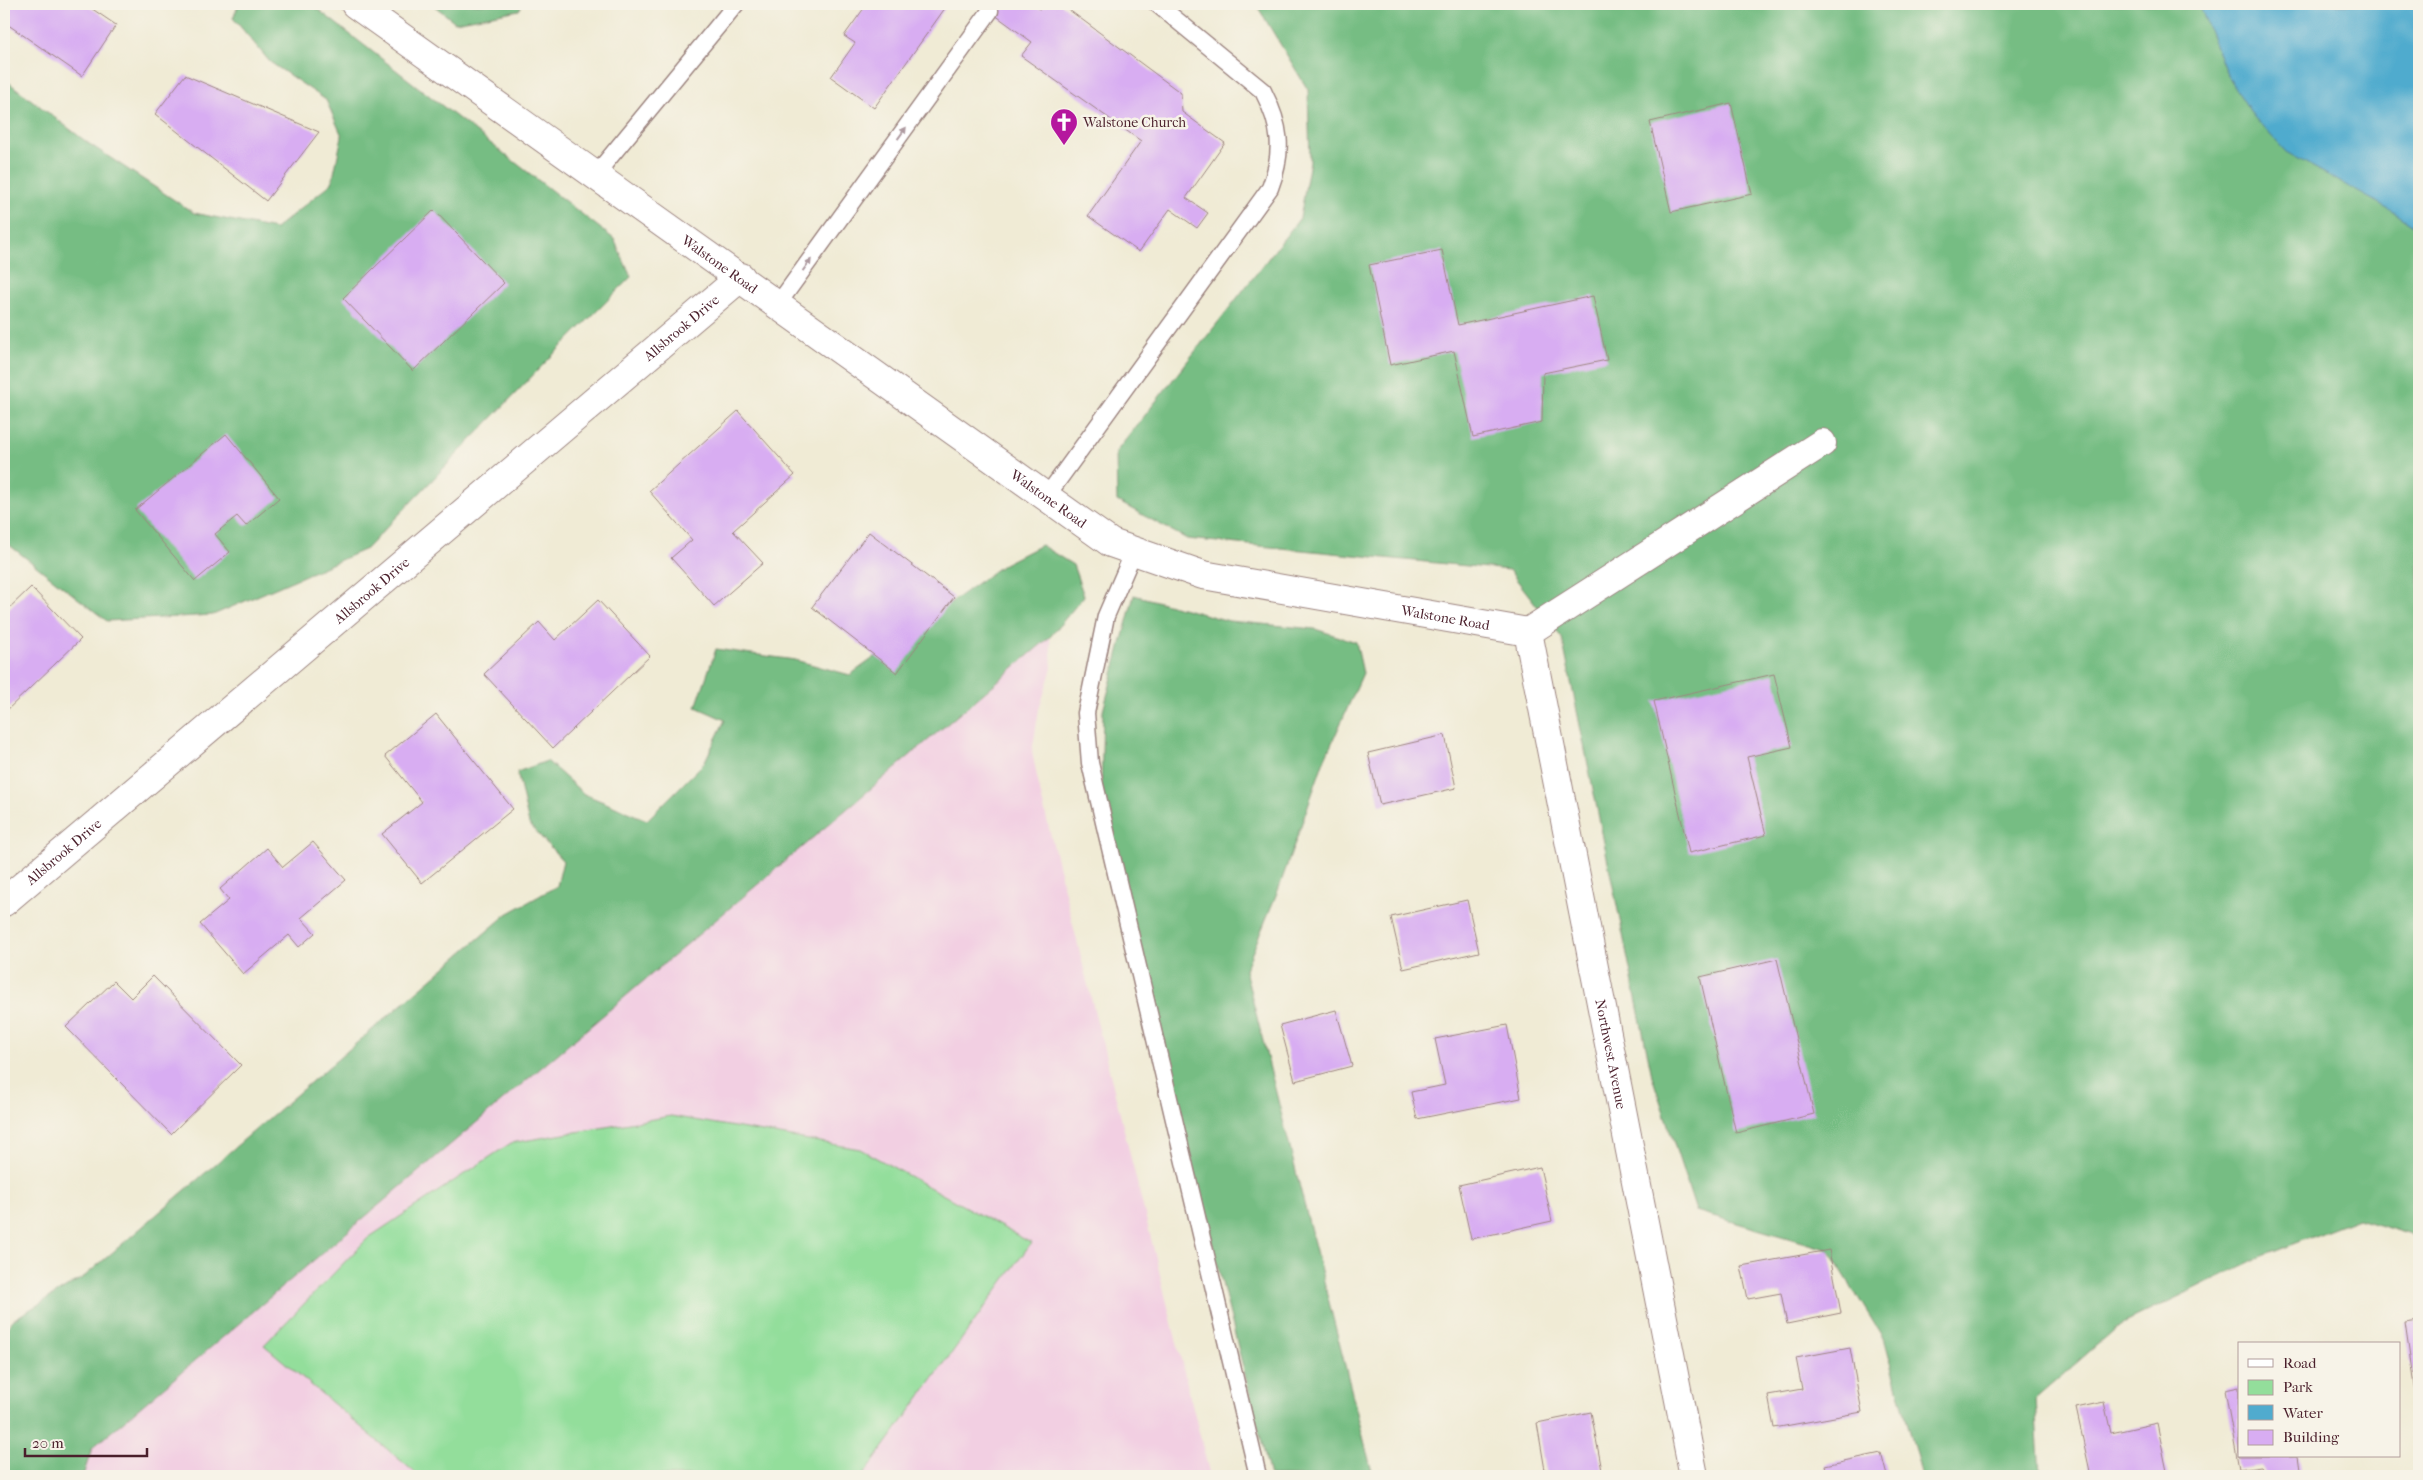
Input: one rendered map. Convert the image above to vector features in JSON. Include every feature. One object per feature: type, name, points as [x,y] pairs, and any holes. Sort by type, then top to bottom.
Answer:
[{"type":"street","name":"Walstone Road","points":[[354,4],[596,174],[1111,543],[1203,575],[1528,632]]},
{"type":"street","name":"Allsbrook Drive","points":[[4,902],[741,278]]},
{"type":"street","points":[[1528,632],[1822,443]]},
{"type":"street","name":"Northwest Avenue","points":[[1528,632],[1694,1476]]},
{"type":"lane","points":[[596,174],[736,4]]},
{"type":"lane","points":[[1046,497],[1270,188],[1279,164],[1280,138],[1272,108],[1263,91],[1157,4]]},
{"type":"lane","points":[[778,304],[990,11]]},
{"type":"lane","points":[[1134,551],[1106,616],[1086,713],[1090,763],[1258,1476]]},
{"type":"shaded area","points":[[1050,637],[1052,668],[1039,709],[1032,752],[1041,796],[1210,1476],[83,1476],[92,1448]]},
{"type":"green space","points":[[239,4],[311,4],[614,239],[631,277],[538,370],[366,549],[213,615],[107,621],[4,541],[4,79],[88,143],[194,213],[275,229],[332,183],[342,136],[326,100],[270,62],[233,18]]},
{"type":"green space","points":[[432,4],[523,4],[519,10],[455,22]]},
{"type":"green space","points":[[1256,4],[2419,4],[2419,1237],[2358,1219],[2258,1258],[2120,1325],[2035,1399],[2040,1476],[1922,1476],[1885,1341],[1829,1250],[1696,1211],[1652,1076],[1562,638],[1509,570],[1187,539],[1117,501],[1116,452],[1300,218],[1310,161],[1308,90]]},
{"type":"green space","points":[[1041,545],[1073,565],[1084,596],[1050,637],[92,1448],[83,1476],[4,1476],[4,1338],[11,1321],[85,1276],[507,914],[557,886],[563,861],[529,824],[517,772],[547,761],[584,794],[647,820],[704,763],[725,720],[696,707],[716,649],[795,660],[850,675],[1004,564]]},
{"type":"green space","points":[[1134,595],[1229,621],[1315,629],[1356,642],[1363,673],[1323,763],[1279,888],[1245,970],[1373,1476],[1270,1476],[1101,795],[1103,711]]},
{"type":"green space","points":[[671,1116],[860,1149],[1031,1243],[863,1476],[419,1476],[264,1345],[368,1238],[511,1143]]},
{"type":"water","points":[[2199,4],[2419,4],[2419,229],[2389,209],[2286,152],[2254,117],[2227,75]]},
{"type":"building","points":[[4,4],[85,4],[116,25],[82,76],[4,22]]},
{"type":"building","points":[[867,4],[948,4],[874,108],[831,77],[855,43],[844,36]]},
{"type":"building","points":[[980,4],[1031,4],[1040,9],[1050,4],[1061,4],[1181,93],[1182,112],[1225,143],[1186,198],[1208,213],[1197,228],[1170,209],[1139,252],[1088,216],[1141,141],[1021,56],[1032,42]]},
{"type":"building","points":[[185,75],[319,132],[266,201],[155,114]]},
{"type":"building","points":[[1731,103],[1752,194],[1671,212],[1650,122]]},
{"type":"building","points":[[434,210],[504,283],[413,371],[343,298]]},
{"type":"building","points":[[1442,250],[1458,325],[1593,296],[1607,360],[1543,373],[1542,422],[1473,437],[1454,351],[1390,365],[1369,265]]},
{"type":"building","points":[[738,411],[795,475],[733,531],[763,563],[714,606],[671,558],[692,540],[649,491]]},
{"type":"building","points":[[226,434],[279,498],[246,526],[237,516],[215,534],[230,552],[195,581],[135,510]]},
{"type":"building","points":[[869,532],[954,597],[897,673],[812,607]]},
{"type":"building","points":[[31,587],[81,639],[4,713],[4,613]]},
{"type":"building","points":[[598,600],[650,656],[553,748],[484,674],[539,622],[555,640]]},
{"type":"building","points":[[1774,674],[1792,747],[1747,757],[1766,835],[1689,853],[1654,701]]},
{"type":"building","points":[[436,714],[513,809],[422,883],[382,834],[422,802],[385,756]]},
{"type":"building","points":[[1445,735],[1456,788],[1380,805],[1368,753]]},
{"type":"building","points":[[313,842],[346,880],[301,918],[315,933],[299,947],[289,935],[243,974],[200,924],[229,900],[220,889],[267,848],[283,867]]},
{"type":"building","points":[[1467,900],[1479,952],[1403,969],[1391,917]]},
{"type":"building","points":[[1777,959],[1814,1114],[1736,1133],[1700,977]]},
{"type":"building","points":[[153,976],[241,1065],[171,1134],[66,1027],[114,981],[131,998]]},
{"type":"building","points":[[1336,1010],[1352,1066],[1295,1081],[1280,1025]]},
{"type":"building","points":[[1507,1025],[1521,1098],[1417,1119],[1411,1092],[1445,1085],[1435,1039]]},
{"type":"building","points":[[1540,1167],[1552,1221],[1471,1239],[1459,1185]]},
{"type":"building","points":[[1829,1250],[1841,1313],[1787,1324],[1781,1293],[1748,1299],[1741,1266]]},
{"type":"building","points":[[2419,1321],[2419,1413],[2418,1413],[2405,1323]]},
{"type":"building","points":[[1850,1348],[1862,1412],[1774,1428],[1768,1395],[1802,1389],[1796,1358]]},
{"type":"building","points":[[2238,1387],[2238,1458],[2298,1458],[2300,1470],[2268,1476],[2261,1466],[2239,1469],[2225,1390]]},
{"type":"building","points":[[2104,1402],[2111,1433],[2157,1423],[2168,1476],[2091,1476],[2076,1408]]},
{"type":"building","points":[[1591,1412],[1603,1476],[1546,1476],[1537,1423]]},
{"type":"building","points":[[1881,1453],[1887,1476],[1828,1476],[1825,1465]]},
{"type":"place","name":"Walstone Church","points":[[1064,146]]}]
